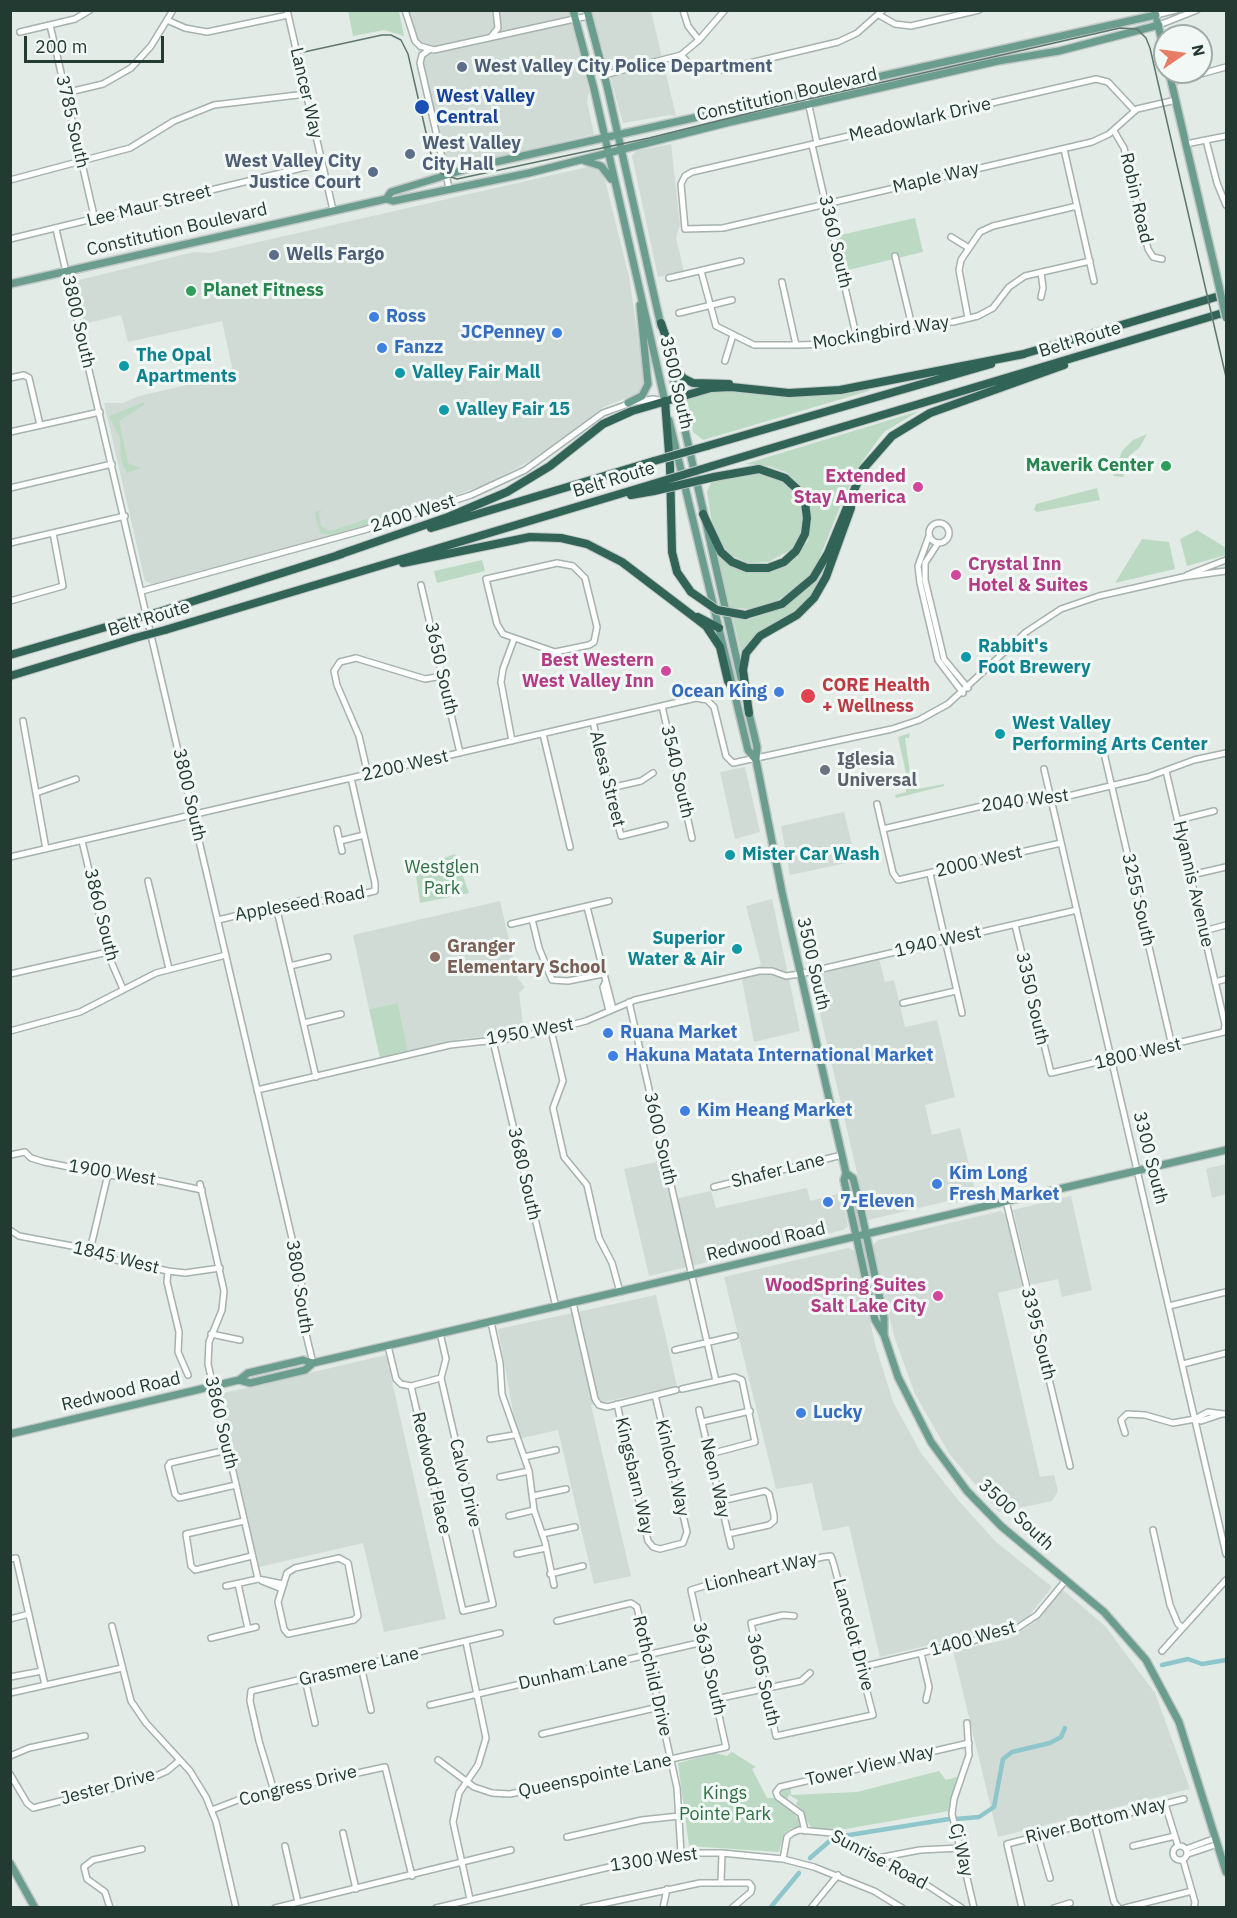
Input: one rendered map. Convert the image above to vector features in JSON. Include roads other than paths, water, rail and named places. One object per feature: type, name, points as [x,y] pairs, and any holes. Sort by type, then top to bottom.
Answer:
[{"type":"highway","name":"Belt Route","points":[[10,655],[654,461],[1227,294]]},
{"type":"highway","name":"Belt Route","points":[[10,676],[354,573],[653,487],[712,466],[1227,312]]},
{"type":"highway","points":[[661,323],[677,369],[684,379],[693,383],[722,382],[739,388]]},
{"type":"highway","points":[[665,401],[670,466],[672,552],[677,572],[691,592],[717,610],[745,615],[782,604],[813,578],[828,554],[867,463],[884,442],[930,413],[1034,377],[1089,353]]},
{"type":"highway","points":[[338,555],[448,517],[507,492],[550,466],[610,420],[665,401],[711,388],[789,393],[840,390],[1024,354]]},
{"type":"highway","points":[[749,713],[743,670],[748,650],[760,636],[796,615],[814,598],[826,577],[864,476],[884,447],[909,425]]},
{"type":"highway","points":[[653,487],[759,470],[785,478],[797,489],[805,503],[807,519],[805,534],[796,551],[784,562],[762,569],[747,568],[732,562],[721,552],[703,514]]},
{"type":"highway","points":[[354,573],[514,540],[561,538],[587,544],[611,555],[705,626],[717,640],[728,681],[734,690]]},
{"type":"highway","points":[[688,613],[712,622],[719,628]]},
{"type":"main road","name":"3500 South","points":[[573,10],[605,137],[640,296],[748,750],[756,759]]},
{"type":"main road","name":"3500 South","points":[[587,13],[604,75],[757,747],[756,759],[800,974],[846,1173],[844,1180],[875,1320],[884,1335],[907,1398],[946,1464],[993,1519],[1104,1612],[1146,1660],[1179,1722],[1217,1841]]},
{"type":"main road","name":"Constitution Boulevard","points":[[386,199],[391,192],[446,175],[617,134],[1156,13]]},
{"type":"main road","name":"Constitution Boulevard","points":[[10,284],[333,210],[386,199],[393,201],[529,173],[726,123],[809,106],[998,61],[1059,51],[1153,26]]},
{"type":"main road","points":[[1172,84],[1227,318]]},
{"type":"main road","points":[[579,161],[601,166],[616,191]]},
{"type":"main road","points":[[628,403],[642,396],[648,384],[640,296]]},
{"type":"main road","name":"Redwood Road","points":[[10,1434],[239,1380],[250,1383],[305,1370],[312,1363],[1227,1149]]},
{"type":"main road","name":"3500 South","points":[[846,1173],[853,1178],[884,1318],[884,1335]]},
{"type":"main road","points":[[1217,1841],[1227,1872]]},
{"type":"main road","points":[[10,1863],[35,1908]]},
{"type":"street","points":[[21,32],[75,19],[90,10]]},
{"type":"street","points":[[65,93],[94,87],[122,74],[145,54],[173,10]]},
{"type":"street","points":[[405,10],[411,35],[420,46],[429,50]]},
{"type":"street","points":[[490,38],[496,32],[498,23],[496,10]]},
{"type":"street","points":[[683,10],[688,26],[699,40]]},
{"type":"street","points":[[604,75],[681,55],[699,40],[725,10]]},
{"type":"street","points":[[681,55],[694,69],[716,71],[837,42],[857,33],[881,13],[895,24],[911,26],[979,10]]},
{"type":"street","name":"Constitution Boulevard","points":[[1156,13],[1176,10]]},
{"type":"street","name":"Constitution Boulevard","points":[[1161,24],[1187,16],[1193,11]]},
{"type":"street","points":[[167,20],[185,28],[207,32],[287,13]]},
{"type":"street","name":"Lancer Way","points":[[287,13],[333,210]]},
{"type":"street","points":[[450,188],[420,63],[422,55],[429,50],[575,19],[587,13]]},
{"type":"street","points":[[498,23],[511,33]]},
{"type":"street","name":"3785 South","points":[[50,25],[95,220]]},
{"type":"street","name":"Meadowlark Drive","points":[[685,230],[681,184],[692,172],[1096,79],[1108,82],[1135,111]]},
{"type":"street","name":"3360 South","points":[[806,92],[826,204],[857,339]]},
{"type":"street","points":[[10,180],[130,148],[174,121],[214,105],[306,94]]},
{"type":"street","name":"Maple Way","points":[[685,230],[718,229],[1064,149],[1101,139],[1114,131],[1135,111],[1176,100]]},
{"type":"street","name":"Robin Road","points":[[1114,131],[1124,148],[1148,249],[1153,257],[1162,259]]},
{"type":"street","points":[[1186,144],[1227,136]]},
{"type":"street","points":[[1206,140],[1217,183],[1227,205]]},
{"type":"street","points":[[1064,149],[1094,281]]},
{"type":"street","name":"Lee Maur Street","points":[[10,240],[322,164]]},
{"type":"street","points":[[968,318],[958,274],[960,263],[980,232],[988,227],[1077,206]]},
{"type":"street","name":"3800 South","points":[[56,229],[125,516],[301,1277],[304,1326],[312,1363]]},
{"type":"street","points":[[951,237],[969,248]]},
{"type":"street","points":[[896,256],[912,326]]},
{"type":"street","points":[[669,278],[741,261]]},
{"type":"street","name":"Mockingbird Way","points":[[701,271],[715,325],[758,346],[833,344],[912,326],[968,318],[993,308],[1019,279],[1090,261]]},
{"type":"street","points":[[1041,272],[1043,288],[1041,297]]},
{"type":"street","points":[[782,282],[796,345]]},
{"type":"street","points":[[678,313],[732,300]]},
{"type":"street","points":[[725,361],[733,335]]},
{"type":"street","points":[[10,378],[27,375],[40,425]]},
{"type":"street","name":"2400 West","points":[[142,591],[356,533],[471,495],[525,470],[596,417],[628,403],[654,399],[665,401]]},
{"type":"street","points":[[10,432],[100,412]]},
{"type":"street","points":[[10,488],[112,464]]},
{"type":"street","points":[[10,543],[125,516]]},
{"type":"street","points":[[963,693],[938,660],[920,583],[918,566],[929,536],[929,528],[933,524],[945,524],[949,529],[948,537],[938,543],[925,563],[925,580],[944,659],[968,688]]},
{"type":"street","points":[[10,601],[63,586],[52,533]]},
{"type":"street","points":[[929,536],[938,543]]},
{"type":"street","points":[[1183,577],[1227,560]]},
{"type":"street","points":[[562,563],[578,569],[585,578],[597,627],[596,638],[592,644],[555,652],[514,639],[499,629],[486,579],[562,563]]},
{"type":"street","points":[[756,759],[902,726],[936,712],[963,693],[1026,632],[1061,609],[1099,596],[1183,577],[1227,571]]},
{"type":"street","name":"3650 South","points":[[421,585],[460,753]]},
{"type":"street","points":[[512,741],[501,687],[503,669],[514,639]]},
{"type":"street","points":[[368,775],[359,736],[337,685],[334,671],[340,662],[356,658],[425,679],[442,676]]},
{"type":"street","name":"2200 West","points":[[10,857],[696,698],[707,700],[716,710],[728,760],[735,763],[756,759]]},
{"type":"street","name":"3540 South","points":[[662,706],[692,838]]},
{"type":"street","points":[[23,721],[46,849]]},
{"type":"street","name":"Alesa Street","points":[[593,722],[621,836],[665,825]]},
{"type":"street","points":[[543,734],[570,847]]},
{"type":"street","name":"3255 South","points":[[1104,753],[1172,1046]]},
{"type":"street","name":"2040 West","points":[[883,829],[1008,800],[1051,799],[1112,786],[1167,771],[1194,760],[1227,753]]},
{"type":"street","name":"3300 South","points":[[1044,769],[1227,1554]]},
{"type":"street","name":"Hyannis Avenue","points":[[1167,771],[1226,1026],[1224,1032]]},
{"type":"street","points":[[610,788],[635,783],[653,773]]},
{"type":"street","name":"Appleseed Road","points":[[218,920],[303,900],[330,901],[375,891],[351,778]]},
{"type":"street","points":[[36,793],[76,779]]},
{"type":"street","points":[[877,804],[883,829]]},
{"type":"street","points":[[1178,820],[1214,812]]},
{"type":"street","points":[[337,829],[342,851]]},
{"type":"street","name":"2000 West","points":[[883,829],[896,879],[930,874],[1061,843]]},
{"type":"street","points":[[340,841],[364,835]]},
{"type":"street","name":"3860 South","points":[[82,841],[108,952],[123,989]]},
{"type":"street","points":[[1191,875],[1227,867]]},
{"type":"street","points":[[930,874],[962,1013]]},
{"type":"street","points":[[148,880],[169,969]]},
{"type":"street","points":[[511,924],[609,901]]},
{"type":"street","points":[[276,906],[316,1077]]},
{"type":"street","points":[[587,907],[611,1010]]},
{"type":"street","name":"1940 West","points":[[800,974],[1077,910]]},
{"type":"street","points":[[532,919],[539,948],[552,980],[568,981],[603,974]]},
{"type":"street","name":"3350 South","points":[[1015,925],[1051,1072]]},
{"type":"street","points":[[1203,931],[1227,925]]},
{"type":"street","points":[[10,974],[108,952]]},
{"type":"street","points":[[10,1031],[80,1012],[123,989],[169,969],[226,955]]},
{"type":"street","points":[[290,966],[328,957]]},
{"type":"street","name":"1950 West","points":[[257,1090],[460,1043],[493,1041],[551,1030],[586,1021],[629,1002],[759,971],[786,976],[800,974]]},
{"type":"street","points":[[1215,982],[1227,979]]},
{"type":"street","points":[[903,1003],[956,991]]},
{"type":"street","name":"3600 South","points":[[629,1002],[716,1381]]},
{"type":"street","points":[[304,1023],[341,1014]]},
{"type":"street","points":[[551,1030],[562,1081],[554,1101],[554,1113],[564,1157],[587,1185],[599,1238],[612,1263],[620,1292]]},
{"type":"street","name":"1800 West","points":[[1051,1072],[1172,1046],[1224,1032]]},
{"type":"street","name":"3680 South","points":[[493,1041],[556,1307]]},
{"type":"street","name":"1900 West","points":[[10,1155],[25,1152],[38,1160],[120,1177],[136,1176],[201,1187]]},
{"type":"street","name":"Shafer Lane","points":[[714,1187],[842,1155]]},
{"type":"street","points":[[88,1249],[92,1242],[108,1174]]},
{"type":"street","name":"3860 South","points":[[201,1187],[220,1268],[224,1300],[211,1334],[207,1353],[212,1386],[258,1579]]},
{"type":"street","name":"3395 South","points":[[1006,1201],[1070,1466]]},
{"type":"street","name":"1845 West","points":[[12,1232],[88,1249],[97,1256],[168,1271],[184,1273],[220,1268]]},
{"type":"street","points":[[168,1271],[167,1282],[179,1332],[178,1352],[188,1376]]},
{"type":"street","points":[[1169,1306],[1227,1292]]},
{"type":"street","points":[[573,1303],[595,1399],[603,1407],[716,1381],[740,1378],[750,1411],[755,1442],[710,1454]]},
{"type":"street","points":[[491,1322],[500,1363],[502,1394],[514,1435],[529,1471],[534,1510],[546,1548],[554,1585]]},
{"type":"street","name":"Calvo Drive","points":[[441,1333],[446,1359],[441,1378],[493,1604],[463,1611]]},
{"type":"street","points":[[211,1334],[240,1340]]},
{"type":"street","points":[[675,1350],[735,1336]]},
{"type":"street","name":"Redwood Place","points":[[388,1346],[398,1382],[411,1386],[463,1611]]},
{"type":"street","points":[[1182,1364],[1227,1353]]},
{"type":"street","points":[[411,1386],[441,1378]]},
{"type":"street","name":"Kinloch Way","points":[[655,1395],[687,1532],[686,1540]]},
{"type":"street","name":"Kingsbarn Way","points":[[616,1404],[650,1544],[660,1549],[679,1545],[686,1540]]},
{"type":"street","name":"Neon Way","points":[[699,1410],[731,1546]]},
{"type":"street","points":[[702,1422],[750,1411]]},
{"type":"street","points":[[1125,1433],[1122,1420],[1127,1414],[1145,1415],[1168,1423],[1195,1419],[1208,1412],[1225,1413]]},
{"type":"street","points":[[490,1439],[514,1435]]},
{"type":"street","points":[[227,1450],[170,1463],[168,1466],[175,1494],[179,1498],[236,1485]]},
{"type":"street","points":[[524,1457],[556,1450]]},
{"type":"street","points":[[500,1477],[529,1471]]},
{"type":"street","points":[[533,1496],[566,1489]]},
{"type":"street","points":[[721,1501],[767,1492],[774,1521],[728,1534]]},
{"type":"street","points":[[509,1516],[534,1510]]},
{"type":"street","points":[[244,1521],[186,1534],[191,1566],[195,1570],[252,1556]]},
{"type":"street","points":[[542,1534],[575,1527]]},
{"type":"street","points":[[1153,1530],[1170,1605],[1178,1624],[1183,1628]]},
{"type":"street","points":[[517,1554],[546,1548]]},
{"type":"street","name":"Lionheart Way","points":[[692,1590],[746,1574],[831,1556]]},
{"type":"street","name":"Lancelot Drive","points":[[776,1736],[873,1715],[831,1556]]},
{"type":"street","points":[[343,1558],[348,1563],[359,1614],[354,1620],[293,1634],[285,1632],[278,1605],[282,1586],[291,1569],[343,1558]]},
{"type":"street","points":[[14,1559],[45,1685]]},
{"type":"street","points":[[550,1574],[583,1566]]},
{"type":"street","points":[[226,1586],[258,1579],[282,1586]]},
{"type":"street","name":"1400 West","points":[[862,1667],[1013,1631],[1037,1615],[1066,1580]]},
{"type":"street","points":[[1162,1651],[1227,1580]]},
{"type":"street","points":[[238,1584],[248,1629]]},
{"type":"street","name":"3630 South","points":[[692,1590],[726,1747]]},
{"type":"street","name":"Rothchild Drive","points":[[557,1621],[631,1603],[637,1607],[670,1759],[679,1816],[681,1853]]},
{"type":"street","points":[[10,1619],[29,1614]]},
{"type":"street","name":"3605 South","points":[[776,1736],[751,1623],[783,1615],[794,1616]]},
{"type":"street","points":[[112,1626],[127,1689],[137,1712],[199,1783],[212,1810],[236,1908]]},
{"type":"street","points":[[211,1638],[256,1627]]},
{"type":"street","name":"Grasmere Lane","points":[[274,1791],[259,1741],[250,1701],[251,1691],[500,1633]]},
{"type":"street","points":[[466,1642],[486,1738],[478,1765],[466,1782],[455,1805],[453,1822],[470,1899]]},
{"type":"street","name":"Dunham Lane","points":[[430,1705],[703,1642]]},
{"type":"street","points":[[921,1653],[929,1687],[926,1700]]},
{"type":"street","points":[[361,1666],[371,1710]]},
{"type":"street","points":[[10,1693],[122,1668]]},
{"type":"street","points":[[10,1677],[42,1671]]},
{"type":"street","points":[[716,1699],[801,1681],[810,1673]]},
{"type":"street","points":[[305,1679],[315,1723]]},
{"type":"street","points":[[542,1734],[659,1707]]},
{"type":"street","name":"Cj Way","points":[[967,1723],[969,1755],[952,1807],[974,1908]]},
{"type":"street","points":[[10,1756],[29,1748],[85,1736]]},
{"type":"street","name":"Tower View Way","points":[[777,1795],[778,1789],[782,1786],[969,1743]]},
{"type":"street","name":"Queenspointe Lane","points":[[438,1761],[466,1782],[484,1791],[510,1794],[726,1747]]},
{"type":"street","name":"Jester Drive","points":[[10,1774],[27,1803],[33,1808],[149,1779],[167,1771],[180,1760]]},
{"type":"street","name":"Congress Drive","points":[[212,1810],[236,1800],[385,1767],[412,1876]]},
{"type":"street","name":"Sunrise Road","points":[[777,1795],[801,1814],[805,1831],[832,1833],[914,1876],[962,1908]]},
{"type":"street","name":"River Bottom Way","points":[[1022,1908],[1007,1844],[1184,1799]]},
{"type":"street","points":[[1165,1804],[1178,1846],[1187,1852]]},
{"type":"street","points":[[567,1837],[642,1820],[679,1816]]},
{"type":"street","points":[[1094,1822],[1114,1902],[1119,1908]]},
{"type":"street","points":[[783,1859],[789,1835],[799,1830],[805,1831]]},
{"type":"street","points":[[343,1833],[356,1889]]},
{"type":"street","points":[[1038,1836],[1050,1878]]},
{"type":"street","points":[[1133,1846],[1175,1836]]},
{"type":"street","points":[[1194,1908],[1192,1891],[1183,1860],[1187,1852],[1217,1841]]},
{"type":"street","points":[[285,1846],[297,1902]]},
{"type":"street","points":[[1178,1846],[1173,1852],[1174,1857],[1183,1860]]},
{"type":"street","points":[[110,1908],[105,1892],[87,1879],[84,1867],[93,1860],[142,1848]]},
{"type":"street","points":[[877,1858],[920,1850],[960,1848]]},
{"type":"street","points":[[275,1908],[511,1850]]},
{"type":"street","name":"1300 West","points":[[436,1908],[643,1858],[681,1853],[722,1853],[783,1859],[838,1875],[874,1891],[902,1908]]},
{"type":"street","points":[[721,1881],[722,1853]]},
{"type":"street","points":[[811,1908],[838,1875]]},
{"type":"street","points":[[583,1908],[667,1889],[721,1881],[746,1881],[752,1887],[748,1894],[732,1908]]},
{"type":"street","points":[[663,1908],[667,1889]]},
{"type":"street","points":[[1125,1908],[1192,1891]]},
{"type":"street","points":[[603,1908],[608,1902]]},
{"type":"street","points":[[1054,1908],[1070,1903]]},
{"type":"waterway","points":[[1162,1665],[1188,1659],[1202,1664],[1226,1660]]},
{"type":"waterway","points":[[956,1819],[979,1817],[994,1807],[1003,1759],[1012,1752],[1050,1743],[1061,1737],[1065,1728]]},
{"type":"waterway","points":[[843,1836],[949,1819]]},
{"type":"waterway","points":[[810,1858],[832,1839]]},
{"type":"waterway","points":[[770,1908],[799,1873]]},
{"type":"tram line","points":[[304,52],[382,35],[391,35],[401,40],[408,54],[433,163],[442,174],[457,179],[649,138],[778,106],[1120,28],[1137,29],[1146,38],[1150,48],[1226,377]]},
{"type":"place","name":"West Valley City Police Department","points":[[462,67]]},
{"type":"place","name":"West Valley Central","points":[[422,107]]},
{"type":"place","name":"West Valley City Hall","points":[[410,154]]},
{"type":"place","name":"West Valley City Justice Court","points":[[373,172]]},
{"type":"place","name":"Wells Fargo","points":[[274,255]]},
{"type":"place","name":"Planet Fitness","points":[[191,291]]},
{"type":"place","name":"Ross","points":[[374,317]]},
{"type":"place","name":"JCPenney","points":[[557,333]]},
{"type":"place","name":"Fanzz","points":[[382,348]]},
{"type":"place","name":"The Opal Apartments","points":[[124,366]]},
{"type":"place","name":"Valley Fair Mall","points":[[400,373]]},
{"type":"place","name":"Valley Fair 15","points":[[444,410]]},
{"type":"place","name":"Maverik Center","points":[[1166,466]]},
{"type":"place","name":"Extended Stay America","points":[[918,487]]},
{"type":"place","name":"Crystal Inn Hotel & Suites","points":[[956,575]]},
{"type":"place","name":"Rabbit's Foot Brewery","points":[[966,657]]},
{"type":"place","name":"Best Western West Valley Inn","points":[[666,671]]},
{"type":"place","name":"Ocean King","points":[[779,692]]},
{"type":"place","name":"CORE Health + Wellness","points":[[808,696]]},
{"type":"place","name":"West Valley Performing Arts Center","points":[[1000,734]]},
{"type":"place","name":"Iglesia Universal","points":[[825,770]]},
{"type":"place","name":"Mister Car Wash","points":[[730,855]]},
{"type":"place","name":"Superior Water & Air","points":[[737,949]]},
{"type":"place","name":"Granger Elementary School","points":[[435,957]]},
{"type":"place","name":"Ruana Market","points":[[608,1033]]},
{"type":"place","name":"Hakuna Matata International Market","points":[[613,1056]]},
{"type":"place","name":"Kim Heang Market","points":[[685,1111]]},
{"type":"place","name":"Kim Long Fresh Market","points":[[937,1184]]},
{"type":"place","name":"7-Eleven","points":[[828,1202]]},
{"type":"place","name":"WoodSpring Suites Salt Lake City","points":[[938,1296]]},
{"type":"place","name":"Lucky","points":[[801,1413]]},
{"type":"park label","name":"Westglen Park","points":[[442,878]]},
{"type":"park label","name":"Kings Pointe Park","points":[[725,1804]]}]
